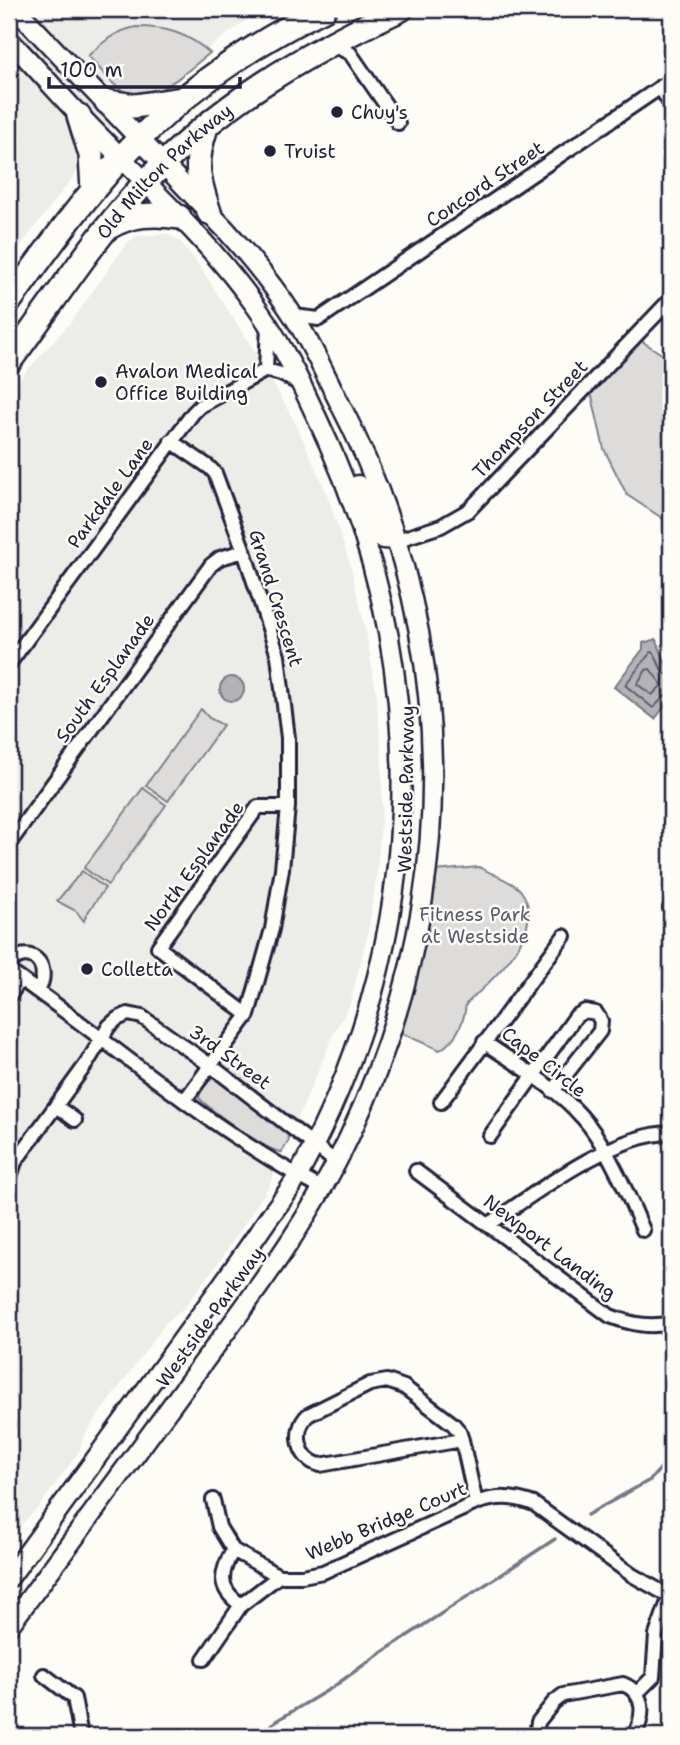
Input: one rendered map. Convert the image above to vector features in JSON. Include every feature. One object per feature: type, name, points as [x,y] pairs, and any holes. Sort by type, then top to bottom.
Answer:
[{"type":"highway","name":"Old Milton Parkway","points":[[9,302],[93,190],[141,138],[185,98],[247,52],[324,9]]},
{"type":"highway","name":"Old Milton Parkway","points":[[9,362],[107,229],[164,163],[207,125],[265,82],[340,48],[359,30],[401,9]]},
{"type":"highway","points":[[107,102],[135,106],[185,98]]},
{"type":"highway","points":[[79,116],[91,155],[93,190]]},
{"type":"highway","points":[[207,125],[198,156],[198,168],[209,212]]},
{"type":"highway","points":[[107,229],[120,221],[140,216],[159,214],[179,217]]},
{"type":"main road","name":"Westside Parkway","points":[[9,1626],[286,1248],[336,1162],[398,1014],[422,908],[430,844],[432,720],[427,677],[398,540],[360,442],[310,344],[258,267],[141,138],[16,9]]},
{"type":"main road","name":"Westside Parkway","points":[[9,40],[226,267],[267,323],[302,385],[346,483],[374,567],[402,733],[402,812],[395,882],[384,950],[359,1039],[336,1101],[298,1176],[9,1578]]},
{"type":"main road","points":[[324,433],[347,456],[379,536],[383,539],[398,540]]},
{"type":"street","points":[[340,48],[398,123]]},
{"type":"street","points":[[666,83],[671,105]]},
{"type":"street","name":"Concord Street","points":[[319,318],[666,83]]},
{"type":"street","name":"Thompson Street","points":[[398,540],[441,526],[470,510],[671,299]]},
{"type":"street","points":[[293,316],[319,318],[310,344]]},
{"type":"street","points":[[267,323],[266,370],[302,385]]},
{"type":"street","name":"Parkdale Lane","points":[[11,655],[185,422],[200,406],[266,370]]},
{"type":"street","name":"Grand Crescent","points":[[171,441],[215,473],[278,656],[288,738],[288,807],[282,869],[272,929],[248,1015],[184,1101]]},
{"type":"street","name":"South Esplanade","points":[[9,844],[211,565],[220,558],[244,551]]},
{"type":"street","name":"North Esplanade","points":[[248,1015],[158,947],[258,807],[288,807]]},
{"type":"street","name":"Cape Circle","points":[[564,936],[484,1042],[553,1091],[583,1118],[605,1152],[643,1230]]},
{"type":"street","points":[[9,965],[23,956],[36,959],[41,964],[44,976],[38,991]]},
{"type":"street","points":[[9,971],[184,1101],[298,1176],[321,1188]]},
{"type":"street","points":[[9,996],[21,979]]},
{"type":"street","points":[[490,1136],[576,1016],[585,1011],[596,1013],[601,1021],[600,1031],[553,1091]]},
{"type":"street","name":"3rd Street","points":[[9,1180],[15,1162],[87,1063],[109,1026],[128,1014],[135,1014],[210,1065],[336,1162]]},
{"type":"street","points":[[442,1102],[484,1042]]},
{"type":"street","points":[[56,1105],[75,1120]]},
{"type":"street","points":[[488,1225],[605,1152],[635,1139],[671,1133]]},
{"type":"street","name":"Newport Landing","points":[[416,1171],[610,1316],[631,1324],[657,1326],[671,1323]]},
{"type":"street","points":[[462,1440],[320,1465],[311,1463],[305,1457],[299,1429],[308,1415],[370,1384],[387,1381],[404,1387],[453,1423],[459,1431],[462,1440],[476,1503]]},
{"type":"street","name":"Webb Bridge Court","points":[[279,1576],[323,1572],[476,1503],[506,1497],[534,1504],[632,1575],[671,1599]]},
{"type":"street","points":[[204,1659],[240,1605],[279,1576],[233,1550],[219,1527],[213,1500]]},
{"type":"street","points":[[233,1550],[223,1567],[223,1583],[229,1597],[240,1605]]},
{"type":"street","points":[[637,1693],[653,1677],[656,1634],[671,1599]]},
{"type":"street","points":[[44,1675],[74,1698],[81,1736]]},
{"type":"street","points":[[536,1736],[538,1722],[563,1695],[623,1684],[637,1693],[643,1707],[635,1736]]},
{"type":"shaded area","points":[[9,9],[270,9],[249,18],[121,114],[9,261]]},
{"type":"shaded area","points":[[167,234],[181,242],[200,267],[254,350],[296,424],[327,494],[351,568],[376,691],[382,759],[382,810],[377,874],[367,937],[350,1004],[335,1031],[269,1186],[221,1259],[184,1308],[166,1323],[102,1410],[83,1438],[80,1450],[38,1508],[9,1536],[9,395],[24,374],[71,322],[127,243],[136,236]]},
{"type":"green space","points":[[136,27],[176,32],[193,40],[210,53],[165,87],[140,95],[127,93],[111,82],[88,56],[116,34]]},
{"type":"green space","points":[[640,340],[671,360],[671,524],[627,495],[604,449],[591,392]]},
{"type":"green space","points":[[201,709],[209,718],[223,725],[168,801],[146,785]]},
{"type":"green space","points":[[143,788],[166,805],[108,885],[84,868]]},
{"type":"green space","name":"Fitness Park at Westside","points":[[479,867],[508,881],[521,891],[528,906],[528,922],[514,954],[466,1004],[459,1030],[440,1050],[398,1032],[419,953],[435,871]]},
{"type":"green space","points":[[82,871],[105,888],[84,921],[76,911],[57,901]]},
{"type":"green space","points":[[215,1077],[287,1132],[289,1140],[282,1152],[252,1138],[199,1098],[205,1086]]},
{"type":"water","points":[[656,639],[671,676],[671,698],[655,719],[614,687],[643,649],[643,643]]},
{"type":"water","points":[[232,677],[240,681],[244,689],[240,697],[232,701],[224,697],[220,689],[224,681]]},
{"type":"waterway","points":[[587,1515],[650,1480],[671,1457]]},
{"type":"waterway","points":[[257,1736],[555,1539]]},
{"type":"place","name":"Chuy's","points":[[337,112]]},
{"type":"place","name":"Truist","points":[[270,151]]},
{"type":"place","name":"Avalon Medical Office Building","points":[[101,382]]},
{"type":"place","name":"Colletta","points":[[87,969]]}]
